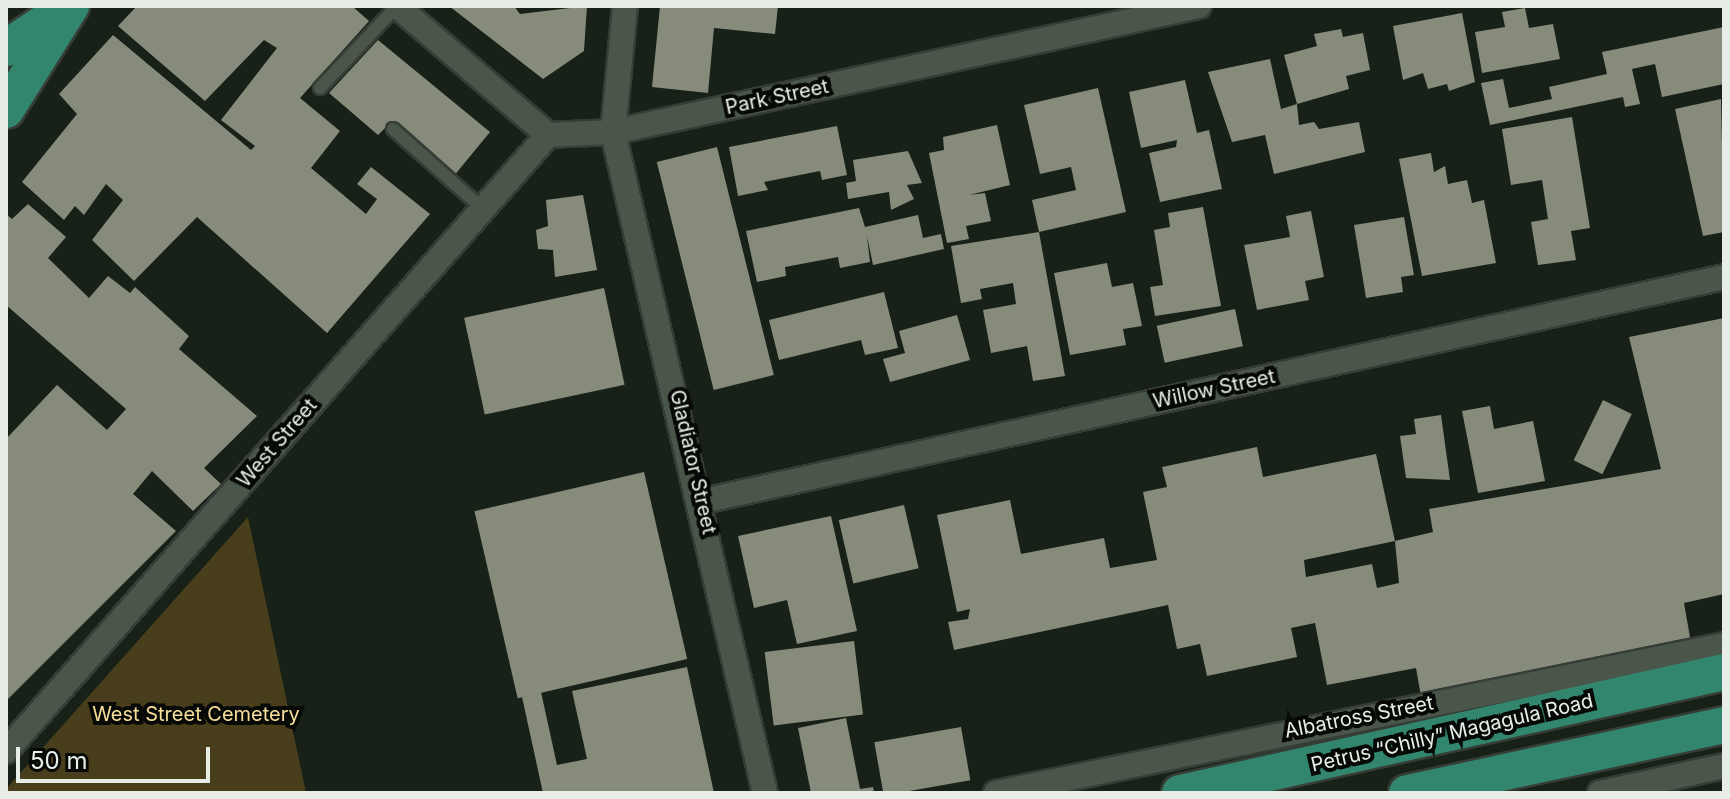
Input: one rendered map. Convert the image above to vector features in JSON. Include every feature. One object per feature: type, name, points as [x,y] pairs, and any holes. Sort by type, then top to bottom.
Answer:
[{"type":"main road","points":[[6,48],[70,6]]},
{"type":"main road","points":[[6,110],[70,6]]},
{"type":"main road","name":"Petrus “Chilly” Magagula Road","points":[[1180,793],[1724,672]]},
{"type":"main road","points":[[1407,793],[1724,725]]},
{"type":"street","points":[[397,6],[548,135]]},
{"type":"street","points":[[613,132],[625,6]]},
{"type":"street","name":"Park Street","points":[[548,135],[613,132],[1129,14],[1199,6]]},
{"type":"street","name":"Gladiator Street","points":[[613,132],[703,501],[765,793]]},
{"type":"street","name":"West Street","points":[[6,751],[548,135]]},
{"type":"street","name":"Willow Street","points":[[703,501],[1724,277]]},
{"type":"street","name":"Albatross Street","points":[[996,793],[1724,645]]},
{"type":"street","points":[[1600,793],[1724,766]]},
{"type":"lane","points":[[320,88],[397,6]]},
{"type":"lane","points":[[393,129],[483,209]]},
{"type":"green space","name":"West Street Cemetery","points":[[248,517],[306,793],[6,793],[6,789]]},
{"type":"building","points":[[137,6],[352,6],[369,21],[300,98],[340,131],[311,168],[366,214],[377,199],[357,184],[371,167],[430,214],[327,333],[197,217],[134,281],[92,240],[123,200],[106,184],[84,215],[75,206],[64,220],[22,182],[77,114],[59,94],[113,35],[251,150],[255,146],[221,120],[277,48],[264,40],[205,101],[118,26]]},
{"type":"building","points":[[449,6],[514,6],[520,14],[587,6],[584,51],[543,79]]},
{"type":"building","points":[[660,6],[778,6],[775,34],[714,28],[708,93],[652,87]]},
{"type":"building","points":[[1525,8],[1529,28],[1553,24],[1560,59],[1482,73],[1475,32],[1505,27],[1502,12]]},
{"type":"building","points":[[1462,13],[1475,82],[1449,91],[1447,84],[1428,89],[1423,73],[1403,80],[1393,26]]},
{"type":"building","points":[[1724,27],[1724,84],[1662,97],[1655,64],[1632,69],[1640,104],[1625,107],[1623,97],[1490,125],[1481,83],[1503,79],[1509,108],[1552,99],[1549,87],[1607,74],[1602,52]]},
{"type":"building","points":[[1341,29],[1343,37],[1363,33],[1370,70],[1346,76],[1349,89],[1297,104],[1284,55],[1317,46],[1314,34]]},
{"type":"building","points":[[378,40],[490,132],[453,177],[391,122],[378,135],[329,93]]},
{"type":"building","points":[[1270,59],[1281,109],[1297,104],[1299,125],[1314,122],[1319,129],[1359,122],[1365,152],[1274,174],[1265,135],[1232,142],[1208,72]]},
{"type":"building","points":[[1185,80],[1197,133],[1209,130],[1222,189],[1160,202],[1149,153],[1176,147],[1177,140],[1141,148],[1129,92]]},
{"type":"building","points":[[1098,88],[1126,212],[1039,232],[1032,200],[1076,190],[1071,167],[1040,174],[1024,105]]},
{"type":"building","points":[[1721,99],[1724,232],[1703,236],[1675,109]]},
{"type":"building","points":[[1572,117],[1590,228],[1571,231],[1576,260],[1538,265],[1531,222],[1548,219],[1542,180],[1511,185],[1502,129]]},
{"type":"building","points":[[997,125],[1010,185],[969,195],[985,193],[991,221],[966,226],[969,239],[947,243],[929,153],[944,150],[943,137]]},
{"type":"building","points":[[837,126],[847,175],[822,180],[820,171],[764,182],[768,190],[738,196],[729,147]]},
{"type":"building","points":[[717,147],[774,375],[714,390],[657,162]]},
{"type":"building","points":[[908,151],[922,183],[907,185],[914,199],[891,210],[889,192],[848,199],[846,183],[856,181],[853,160]]},
{"type":"building","points":[[1431,153],[1434,172],[1445,166],[1448,184],[1467,180],[1472,203],[1484,200],[1496,263],[1422,276],[1399,159]]},
{"type":"building","points":[[583,195],[597,270],[555,277],[553,250],[538,249],[536,230],[548,226],[546,200]]},
{"type":"building","points":[[28,204],[66,237],[48,258],[89,298],[108,276],[130,293],[135,287],[189,336],[179,349],[257,416],[204,468],[221,484],[193,511],[152,471],[133,494],[176,531],[6,701],[6,439],[57,385],[107,430],[126,409],[6,305],[6,214],[12,219]]},
{"type":"building","points":[[1203,207],[1221,306],[1155,316],[1150,287],[1163,285],[1154,230],[1170,227],[1168,213]]},
{"type":"building","points":[[859,208],[865,227],[918,215],[923,238],[941,234],[944,249],[873,265],[867,236],[870,262],[840,268],[838,257],[785,267],[786,276],[757,282],[746,231]]},
{"type":"building","points":[[1311,211],[1324,277],[1305,281],[1309,300],[1257,310],[1244,245],[1290,237],[1286,216]]},
{"type":"building","points":[[1404,217],[1414,275],[1401,277],[1403,292],[1366,298],[1354,225]]},
{"type":"building","points":[[1039,232],[1065,376],[1033,381],[1027,346],[991,353],[983,310],[1016,304],[1013,283],[980,289],[982,299],[961,303],[951,246]]},
{"type":"building","points":[[1107,263],[1112,287],[1133,283],[1142,326],[1123,329],[1126,345],[1070,355],[1054,273]]},
{"type":"building","points":[[604,288],[625,385],[485,415],[464,318]]},
{"type":"building","points":[[884,292],[898,348],[865,355],[861,340],[779,360],[769,320]]},
{"type":"building","points":[[1235,309],[1243,346],[1165,363],[1157,326]]},
{"type":"building","points":[[957,315],[970,360],[890,382],[883,359],[905,353],[899,331]]},
{"type":"building","points":[[1724,318],[1724,594],[1684,603],[1691,643],[1422,702],[1416,668],[1327,685],[1315,623],[1291,628],[1297,657],[1207,676],[1200,644],[1177,649],[1168,605],[954,650],[948,622],[968,619],[970,609],[957,612],[937,515],[1010,500],[1021,554],[1104,538],[1110,568],[1157,560],[1143,492],[1167,487],[1162,467],[1257,447],[1263,477],[1376,454],[1395,541],[1433,532],[1429,509],[1661,469],[1629,337]],"holes":[[[1395,541],[1399,583],[1377,588],[1372,564],[1306,577],[1304,560]]]},
{"type":"building","points":[[1603,400],[1632,414],[1602,474],[1574,460]]},
{"type":"building","points":[[1490,406],[1494,429],[1533,421],[1545,481],[1478,493],[1462,411]]},
{"type":"building","points":[[1441,415],[1450,480],[1406,478],[1400,436],[1416,434],[1414,419]]},
{"type":"building","points":[[644,472],[687,659],[518,698],[474,511]]},
{"type":"building","points":[[904,505],[919,568],[853,583],[839,520]]},
{"type":"building","points":[[831,516],[857,631],[797,644],[787,600],[754,608],[738,536]]},
{"type":"building","points":[[854,641],[863,714],[774,725],[765,652]]},
{"type":"building","points":[[687,667],[714,793],[543,793],[522,697],[541,692],[557,765],[587,759],[572,691]]},
{"type":"building","points":[[846,718],[860,789],[873,787],[874,793],[811,793],[798,728]]},
{"type":"building","points":[[961,727],[970,780],[883,793],[874,742]]}]
